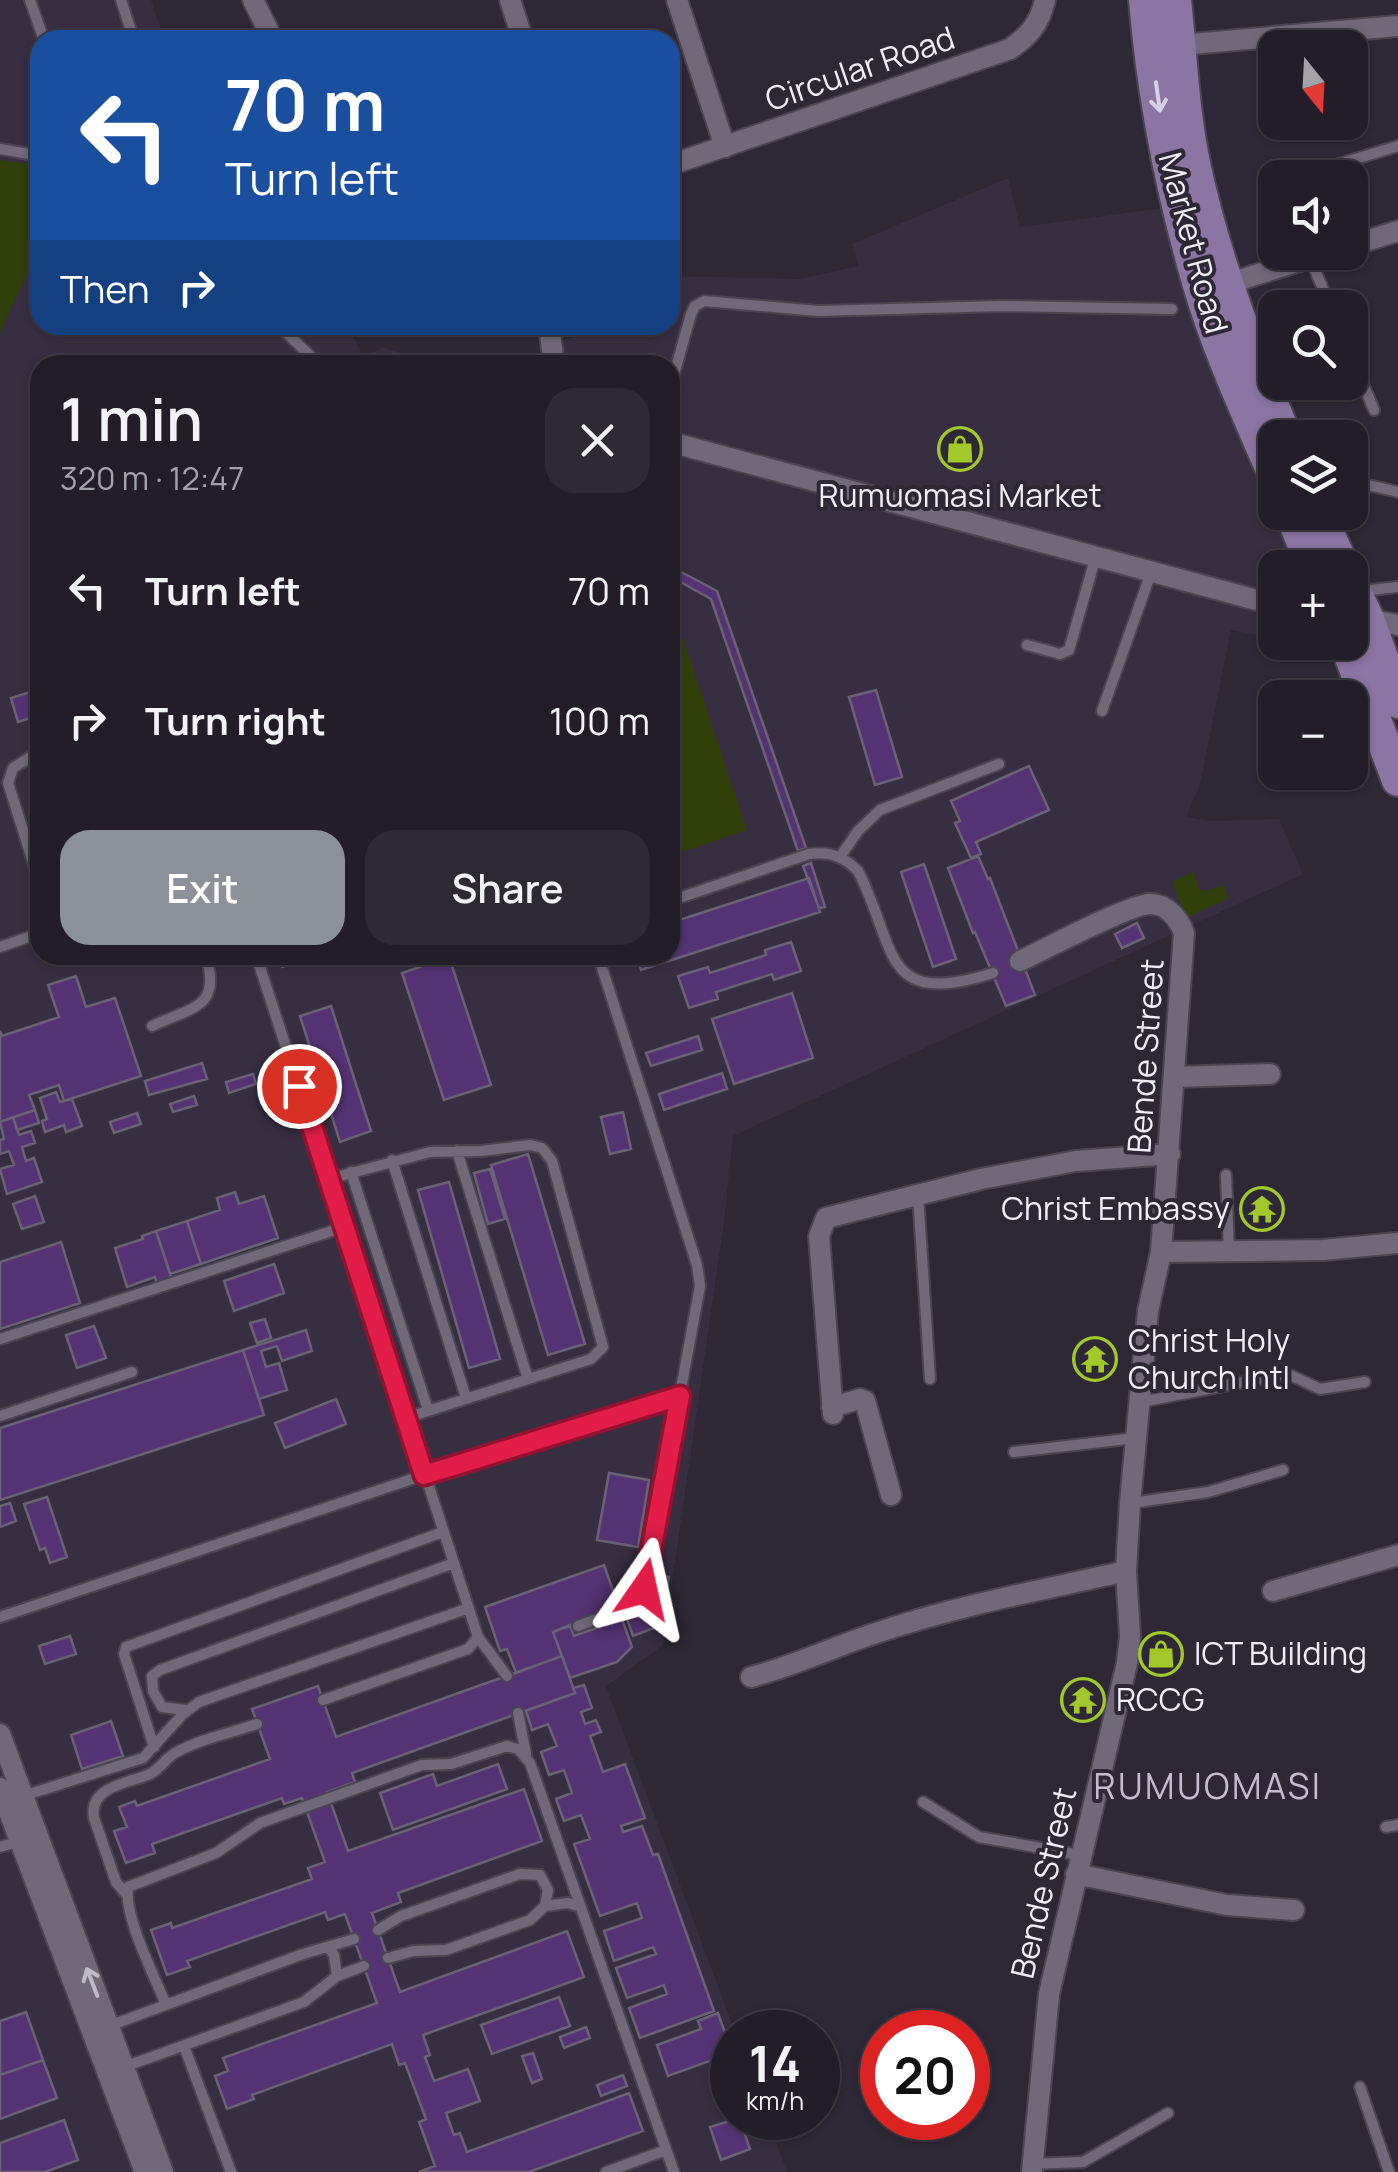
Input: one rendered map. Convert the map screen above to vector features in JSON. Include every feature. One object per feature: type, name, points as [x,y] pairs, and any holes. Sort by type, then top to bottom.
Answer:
[{"type":"main road","name":"Market Road","points":[[1175,0],[1184,109],[1195,169],[1227,284],[1279,420]]},
{"type":"main road","name":"Market Road","points":[[1146,11],[1171,174],[1200,287],[1258,436]]},
{"type":"main road","points":[[1368,628],[1398,702]]},
{"type":"main road","points":[[1368,646],[1398,780]]},
{"type":"street","points":[[253,0],[268,30]]},
{"type":"street","points":[[510,0],[520,30]]},
{"type":"street","points":[[677,0],[725,147]]},
{"type":"street","name":"Circular Road","points":[[680,162],[1010,49],[1028,37],[1039,21],[1045,0]]},
{"type":"street","points":[[1146,11],[1180,45],[1398,26]]},
{"type":"street","points":[[1368,240],[1398,231]]},
{"type":"street","points":[[1227,284],[1271,270]]},
{"type":"street","points":[[680,445],[1258,599]]},
{"type":"street","name":"Bende Street","points":[[1020,961],[1139,905],[1163,906],[1179,921],[1184,933],[1161,1252],[1148,1311],[1130,1503],[1126,1571],[1130,1637],[1049,1994],[1032,2168]]},
{"type":"street","points":[[1175,1076],[1270,1074]]},
{"type":"street","points":[[891,1494],[865,1400],[833,1410],[819,1236],[822,1222],[843,1212],[1076,1161],[1170,1154]]},
{"type":"street","points":[[1161,1252],[1323,1250],[1398,1243]]},
{"type":"street","points":[[1273,1591],[1398,1554]]},
{"type":"street","points":[[751,1677],[800,1664],[874,1634],[1004,1598],[1126,1571]]},
{"type":"street","points":[[0,1734],[22,1796],[18,1841],[109,2026],[163,2172]]},
{"type":"street","points":[[0,1788],[145,2172]]},
{"type":"street","points":[[1078,1865],[1227,1905],[1294,1910]]},
{"type":"lane","points":[[30,0],[40,30]]},
{"type":"lane","points":[[121,0],[131,30]]},
{"type":"lane","points":[[1352,160],[1398,146]]},
{"type":"lane","points":[[0,148],[30,154]]},
{"type":"lane","points":[[679,355],[690,314],[704,301],[818,310],[1002,306],[1172,309]]},
{"type":"lane","points":[[288,335],[310,355]]},
{"type":"lane","points":[[1368,396],[1374,410]]},
{"type":"lane","points":[[1368,485],[1398,492]]},
{"type":"lane","points":[[1027,645],[1060,654],[1069,650],[1096,555]]},
{"type":"lane","points":[[1102,711],[1152,570]]},
{"type":"lane","points":[[1368,602],[1398,587]]},
{"type":"lane","points":[[30,758],[13,768],[8,782],[30,846]]},
{"type":"lane","points":[[840,857],[858,831],[880,810],[999,764]]},
{"type":"lane","points":[[680,898],[809,854],[840,857],[858,871],[890,951],[911,978],[939,986],[993,973]]},
{"type":"lane","points":[[0,946],[30,937]]},
{"type":"lane","points":[[152,1026],[203,1002],[214,982],[209,965]]},
{"type":"lane","points":[[259,965],[478,1637],[507,1676]]},
{"type":"lane","points":[[578,1626],[632,1606],[644,1589],[700,1286],[601,965]]},
{"type":"lane","points":[[329,1180],[430,1152],[530,1145],[542,1148],[552,1161],[603,1347],[592,1358],[406,1418]]},
{"type":"lane","points":[[457,1151],[528,1379]]},
{"type":"lane","points":[[392,1160],[466,1398]]},
{"type":"lane","points":[[351,1172],[428,1410]]},
{"type":"lane","points":[[1226,1175],[1229,1252]]},
{"type":"lane","points":[[918,1194],[930,1379]]},
{"type":"lane","points":[[0,1339],[344,1227]]},
{"type":"lane","points":[[0,1416],[132,1372]]},
{"type":"lane","points":[[1140,1402],[1290,1374],[1320,1389],[1365,1382]]},
{"type":"lane","points":[[0,1617],[424,1475],[680,1396]]},
{"type":"lane","points":[[1014,1452],[1136,1438]]},
{"type":"lane","points":[[1130,1503],[1208,1492],[1283,1470]]},
{"type":"lane","points":[[154,1747],[124,1654],[126,1647],[443,1532]]},
{"type":"lane","points":[[186,1710],[162,1707],[153,1691],[152,1676],[454,1563]]},
{"type":"lane","points":[[22,1796],[143,1758],[186,1710],[199,1702],[469,1608]]},
{"type":"lane","points":[[323,1700],[468,1649],[478,1637]]},
{"type":"lane","points":[[518,1714],[526,1755],[674,2172]]},
{"type":"lane","points":[[166,2005],[126,1894],[116,1882],[92,1809],[119,1783],[155,1771],[176,1752],[257,1724]]},
{"type":"lane","points":[[126,1894],[133,1883],[216,1853],[260,1823],[422,1765],[451,1764],[507,1746],[526,1755]]},
{"type":"lane","points":[[923,1802],[979,1837],[1078,1865]]},
{"type":"lane","points":[[378,1930],[401,1916],[520,1874],[540,1875],[548,1890],[546,1906]]},
{"type":"lane","points":[[388,1958],[414,1950],[446,1950],[530,1920],[546,1906],[578,1906]]},
{"type":"lane","points":[[109,2026],[354,1939]]},
{"type":"lane","points":[[328,1948],[337,1962],[338,1976]]},
{"type":"lane","points":[[124,2067],[304,2002],[338,1976],[364,1966]]},
{"type":"lane","points":[[184,2046],[230,2172]]},
{"type":"lane","points":[[1360,2087],[1389,2172]]},
{"type":"lane","points":[[1032,2168],[1082,2162],[1168,2113]]},
{"type":"lane","points":[[606,2172],[666,2150]]},
{"type":"shaded area","points":[[0,0],[151,0],[162,30],[30,30],[30,335],[352,335],[362,355],[30,355],[30,965],[680,965],[680,355],[544,355],[543,345],[585,335],[680,335],[680,276],[800,279],[858,266],[852,244],[1008,178],[1020,227],[1165,208],[1226,388],[1258,464],[1258,530],[1285,530],[1294,550],[1258,550],[1258,635],[1231,630],[1200,784],[1186,817],[1209,821],[1279,819],[1303,874],[733,1136],[663,1645],[606,1686],[727,2010],[710,2010],[710,2140],[775,2140],[787,2172],[0,2172]]},
{"type":"shaded area","points":[[383,347],[406,355],[369,355]]},
{"type":"green space","points":[[0,160],[30,164],[30,267],[0,333]]},
{"type":"green space","points":[[683,638],[747,830],[680,853]]},
{"type":"green space","points":[[1193,872],[1200,890],[1223,885],[1229,898],[1191,916],[1185,915],[1172,882]]},
{"type":"building","points":[[680,571],[717,591],[806,848],[798,851],[711,599],[680,582]]},
{"type":"building","points":[[876,690],[902,777],[875,785],[849,697]]},
{"type":"building","points":[[30,692],[30,718],[18,722],[11,698]]},
{"type":"building","points":[[1029,766],[1049,810],[976,842],[981,854],[971,858],[955,823],[960,821],[951,801]]},
{"type":"building","points":[[978,856],[1035,995],[1006,1006],[948,868]]},
{"type":"building","points":[[811,863],[825,907],[819,908],[803,866]]},
{"type":"building","points":[[924,864],[956,959],[933,967],[901,872]]},
{"type":"building","points":[[809,878],[820,912],[680,957],[680,920]]},
{"type":"building","points":[[1137,923],[1144,938],[1122,948],[1115,934]]},
{"type":"building","points":[[791,942],[801,971],[774,980],[772,974],[716,992],[718,999],[689,1008],[678,976],[708,967],[710,973],[766,955],[765,950]]},
{"type":"building","points":[[426,965],[452,965],[491,1085],[444,1100],[402,973]]},
{"type":"building","points":[[76,976],[86,1007],[115,998],[141,1076],[64,1101],[59,1085],[29,1095],[35,1110],[0,1122],[0,1031],[2,1036],[59,1017],[48,985]]},
{"type":"building","points":[[792,993],[813,1058],[734,1084],[712,1019]]},
{"type":"building","points":[[331,1006],[371,1131],[340,1142],[300,1016]]},
{"type":"building","points":[[698,1036],[702,1050],[651,1066],[646,1053]]},
{"type":"building","points":[[202,1063],[207,1079],[149,1095],[145,1081]]},
{"type":"building","points":[[722,1073],[727,1089],[664,1110],[659,1094]]},
{"type":"building","points":[[253,1074],[256,1084],[229,1093],[226,1082]]},
{"type":"building","points":[[56,1092],[60,1102],[72,1099],[82,1126],[66,1132],[64,1125],[45,1132],[42,1121],[47,1119],[40,1098]]},
{"type":"building","points":[[194,1096],[197,1105],[173,1112],[170,1104]]},
{"type":"building","points":[[35,1110],[39,1123],[17,1130],[13,1117]]},
{"type":"building","points":[[623,1112],[631,1149],[610,1154],[601,1117]]},
{"type":"building","points":[[137,1113],[141,1124],[114,1133],[110,1122]]},
{"type":"building","points":[[13,1117],[19,1135],[31,1131],[35,1143],[22,1147],[26,1161],[34,1158],[42,1182],[7,1194],[0,1169],[14,1165],[9,1151],[0,1154],[0,1140],[4,1139],[0,1122]]},
{"type":"building","points":[[528,1154],[585,1344],[548,1355],[491,1165]]},
{"type":"building","points":[[490,1169],[505,1219],[488,1224],[474,1173]]},
{"type":"building","points":[[449,1182],[500,1359],[469,1368],[418,1190]]},
{"type":"building","points":[[235,1192],[239,1204],[264,1196],[278,1238],[201,1264],[187,1221],[220,1210],[217,1198]]},
{"type":"building","points":[[35,1196],[44,1222],[22,1229],[13,1204]]},
{"type":"building","points":[[187,1221],[201,1264],[170,1274],[156,1231]]},
{"type":"building","points":[[156,1231],[172,1279],[157,1284],[155,1277],[127,1287],[115,1248]]},
{"type":"building","points":[[61,1242],[80,1303],[0,1329],[0,1262]]},
{"type":"building","points":[[274,1264],[284,1293],[234,1311],[224,1281]]},
{"type":"building","points":[[265,1319],[271,1338],[257,1343],[250,1323]]},
{"type":"building","points":[[94,1326],[106,1358],[77,1368],[66,1335]]},
{"type":"building","points":[[306,1330],[312,1351],[282,1361],[277,1346],[261,1351],[266,1367],[279,1363],[287,1390],[259,1399],[243,1350]]},
{"type":"building","points":[[243,1350],[264,1415],[0,1500],[0,1428]]},
{"type":"building","points":[[336,1399],[346,1424],[285,1448],[275,1423]]},
{"type":"building","points":[[609,1473],[649,1480],[638,1547],[597,1540]]},
{"type":"building","points":[[47,1497],[67,1557],[50,1563],[45,1548],[40,1550],[24,1504]]},
{"type":"building","points":[[10,1503],[16,1521],[0,1527],[0,1506]]},
{"type":"building","points":[[604,1565],[619,1608],[553,1632],[562,1656],[516,1673],[507,1649],[500,1651],[485,1607]]},
{"type":"building","points":[[659,1575],[669,1577],[664,1603],[654,1602]]},
{"type":"building","points":[[648,1611],[654,1628],[633,1636],[627,1619]]},
{"type":"building","points":[[622,1619],[632,1647],[617,1662],[570,1678],[553,1632],[570,1625],[574,1636]]},
{"type":"building","points":[[70,1636],[76,1654],[45,1664],[39,1646]]},
{"type":"building","points":[[562,1656],[575,1693],[352,1773],[355,1782],[327,1792],[348,1851],[524,1789],[542,1841],[398,1893],[401,1902],[372,1913],[400,1992],[567,1931],[584,1977],[423,2035],[430,2055],[425,2057],[434,2081],[468,2069],[480,2101],[446,2113],[454,2135],[460,2133],[467,2152],[629,2093],[643,2131],[529,2172],[419,2172],[435,2166],[419,2122],[426,2119],[405,2063],[399,2065],[392,2044],[252,2095],[254,2099],[227,2109],[215,2076],[228,2071],[223,2058],[377,2003],[345,1914],[328,1920],[325,1912],[187,1961],[190,1967],[167,1975],[151,1930],[171,1923],[172,1928],[312,1879],[308,1868],[325,1862],[302,1798],[284,1804],[282,1798],[152,1844],[155,1853],[126,1863],[114,1831],[127,1827],[119,1807],[135,1801],[137,1806],[270,1759],[252,1709],[318,1686],[336,1737]]},
{"type":"building","points":[[584,1685],[592,1708],[581,1712],[585,1724],[596,1720],[601,1732],[590,1736],[603,1772],[625,1764],[645,1818],[621,1826],[623,1832],[642,1826],[653,1855],[658,1854],[714,2010],[640,2038],[629,2008],[667,1994],[664,1985],[627,1998],[616,1968],[656,1954],[653,1947],[614,1961],[604,1931],[642,1918],[637,1903],[600,1916],[574,1844],[590,1839],[581,1815],[564,1821],[556,1799],[572,1793],[564,1770],[549,1775],[541,1752],[557,1746],[548,1724],[532,1730],[526,1711],[575,1693],[573,1688]]},
{"type":"building","points":[[111,1721],[123,1756],[82,1769],[71,1735]]},
{"type":"building","points":[[498,1764],[507,1789],[393,1830],[380,1793],[433,1774],[437,1786]]},
{"type":"building","points":[[559,1997],[570,2026],[492,2054],[481,2025]]},
{"type":"building","points":[[26,2012],[43,2060],[0,2075],[0,2021]]},
{"type":"building","points":[[710,2016],[710,2061],[668,2076],[657,2045],[701,2029],[698,2021]]},
{"type":"building","points":[[586,2027],[590,2038],[564,2048],[560,2037]]},
{"type":"building","points":[[533,2053],[542,2079],[532,2083],[522,2056]]},
{"type":"building","points":[[43,2060],[57,2098],[0,2119],[0,2075]]},
{"type":"building","points":[[623,2075],[627,2086],[601,2096],[597,2085]]},
{"type":"building","points":[[64,2120],[78,2160],[45,2172],[0,2172],[0,2143]]},
{"type":"building","points":[[714,2140],[747,2140],[750,2149],[721,2160]]},
{"type":"place","name":"Rumuomasi Market","points":[[960,449]]},
{"type":"place","name":"Christ Embassy","points":[[1262,1209]]},
{"type":"place","name":"Christ Holy Church Intl","points":[[1095,1359]]},
{"type":"place","name":"ICT Building","points":[[1161,1654]]},
{"type":"place","name":"RCCG","points":[[1083,1700]]},
{"type":"district","name":"RUMUOMASI","points":[[1208,1787]]},
{"type":"route","points":[[299,1086],[424,1475],[680,1396],[644,1589]]}]
